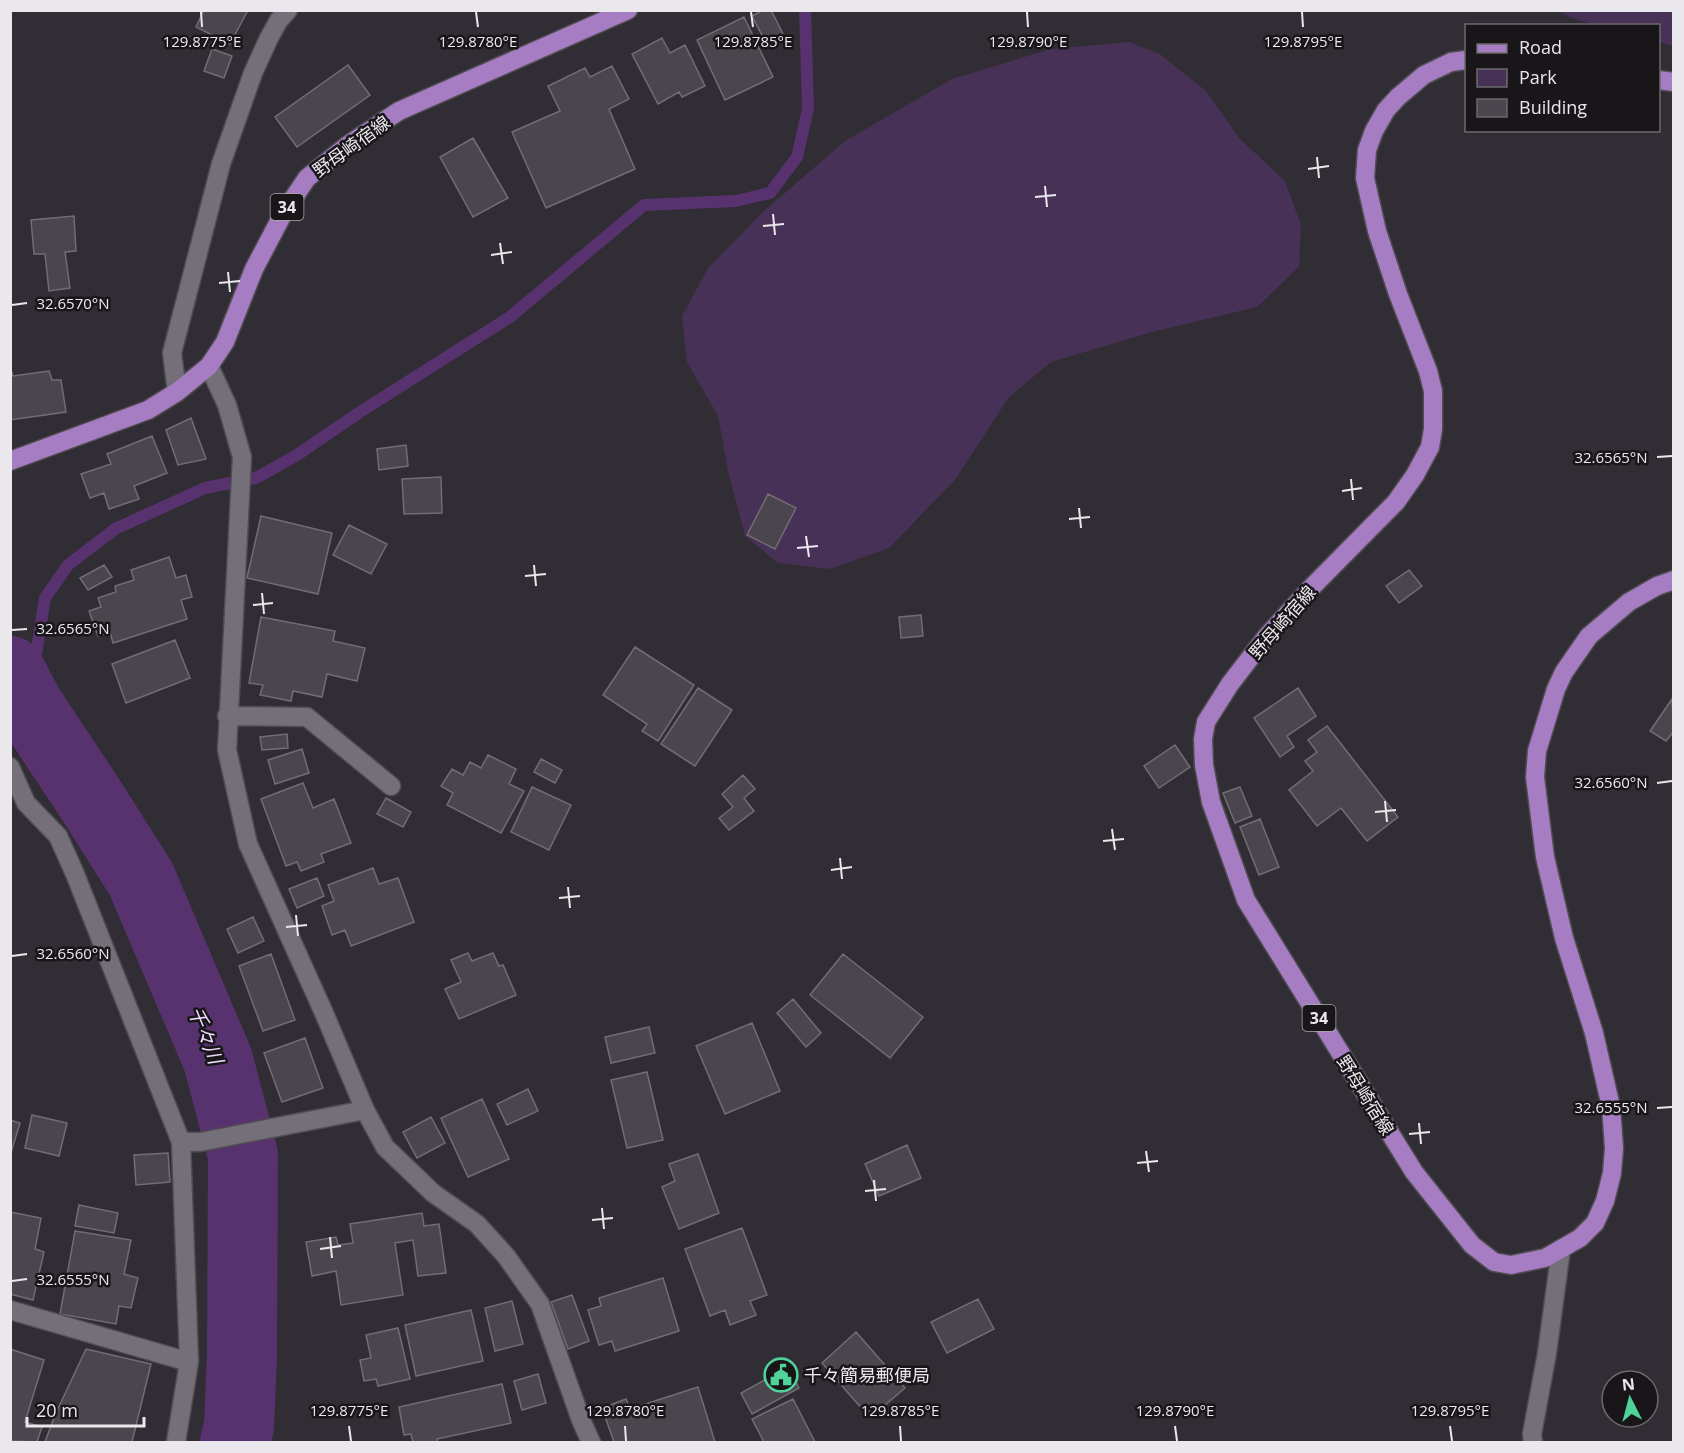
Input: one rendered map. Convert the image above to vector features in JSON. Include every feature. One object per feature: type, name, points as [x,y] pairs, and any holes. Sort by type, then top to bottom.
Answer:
[{"type":"main road","name":"野母崎宿線","points":[[10,461],[148,410],[177,392],[209,366],[225,342],[254,269],[284,212],[307,178],[348,145],[399,111],[628,10]]},
{"type":"main road","name":"野母崎宿線","points":[[1465,60],[1451,62],[1424,75],[1398,97],[1386,110],[1374,131],[1367,150],[1365,178],[1377,231],[1430,381],[1434,411],[1430,447],[1415,475],[1396,502],[1295,604],[1267,636],[1230,684],[1206,722],[1203,739],[1204,765],[1211,802],[1246,900],[1414,1172],[1472,1245],[1494,1262],[1510,1265],[1545,1258],[1580,1238],[1595,1223],[1605,1201],[1612,1173],[1614,1148],[1611,1107],[1594,1033],[1564,938],[1545,857],[1535,777],[1537,751],[1556,689],[1564,672],[1589,636],[1629,602],[1657,586],[1674,580]]},
{"type":"street","points":[[177,392],[172,353],[221,164],[253,73],[268,38],[288,10]]},
{"type":"street","points":[[209,366],[227,405],[242,457],[227,750],[248,844],[365,1110],[385,1148],[433,1193],[477,1224],[506,1256],[540,1304],[580,1420],[591,1443]]},
{"type":"street","points":[[227,716],[307,717],[391,786]]},
{"type":"street","points":[[10,766],[26,802],[58,836],[181,1142],[189,1362],[176,1443]]},
{"type":"street","points":[[181,1142],[200,1142],[365,1110]]},
{"type":"street","points":[[1533,1443],[1532,1434],[1547,1353],[1561,1249]]},
{"type":"street","points":[[10,1310],[189,1362]]},
{"type":"green space","points":[[1557,11],[1673,11],[1673,46],[1660,42],[1660,24],[1594,24],[1577,20]]},
{"type":"green space","points":[[1129,42],[1160,54],[1206,91],[1240,139],[1285,181],[1301,225],[1299,267],[1257,307],[1152,332],[1051,362],[1009,397],[955,480],[889,548],[830,569],[778,563],[745,536],[728,471],[718,416],[687,362],[682,316],[708,268],[764,211],[845,141],[952,79],[1051,49]]},
{"type":"building","points":[[204,10],[248,10],[230,44],[196,27]]},
{"type":"building","points":[[763,10],[771,10],[783,34],[766,43],[752,16]]},
{"type":"building","points":[[744,17],[773,77],[725,100],[697,40]]},
{"type":"building","points":[[662,38],[670,53],[685,45],[705,86],[682,97],[679,92],[658,104],[632,54]]},
{"type":"building","points":[[212,49],[232,56],[224,78],[204,71]]},
{"type":"building","points":[[348,65],[370,95],[297,147],[275,117]]},
{"type":"building","points":[[612,66],[629,99],[609,109],[635,169],[546,208],[512,132],[560,111],[548,86],[585,68],[590,77]]},
{"type":"building","points":[[473,138],[508,198],[473,217],[440,157]]},
{"type":"building","points":[[74,216],[76,251],[65,252],[70,288],[49,291],[45,254],[34,254],[31,220]]},
{"type":"building","points":[[10,366],[13,376],[49,371],[52,380],[61,380],[66,412],[10,420]]},
{"type":"building","points":[[191,418],[206,459],[178,465],[166,430]]},
{"type":"building","points":[[152,436],[167,473],[134,486],[139,499],[109,509],[104,493],[90,498],[81,474],[111,464],[107,454]]},
{"type":"building","points":[[406,445],[408,466],[379,470],[377,449]]},
{"type":"building","points":[[441,477],[442,513],[404,514],[402,479]]},
{"type":"building","points":[[768,494],[796,508],[775,549],[747,535]]},
{"type":"building","points":[[261,516],[332,533],[318,594],[247,578]]},
{"type":"building","points":[[349,525],[387,544],[371,574],[333,555]]},
{"type":"building","points":[[169,557],[176,578],[186,575],[192,597],[181,600],[187,619],[113,643],[110,632],[98,636],[89,611],[101,607],[98,598],[116,592],[115,586],[134,580],[131,570]]},
{"type":"building","points":[[104,565],[112,577],[88,590],[80,578]]},
{"type":"building","points":[[1409,570],[1422,586],[1399,603],[1386,586]]},
{"type":"building","points":[[921,615],[923,636],[901,638],[899,617]]},
{"type":"building","points":[[261,617],[335,631],[333,641],[365,648],[357,681],[327,674],[322,697],[293,691],[291,701],[260,695],[263,685],[249,683]]},
{"type":"building","points":[[175,640],[190,678],[126,703],[112,664]]},
{"type":"building","points":[[635,647],[694,685],[658,741],[642,731],[647,724],[603,695]]},
{"type":"building","points":[[698,688],[732,710],[695,766],[661,744]]},
{"type":"building","points":[[1298,688],[1316,716],[1287,736],[1294,747],[1280,757],[1254,718]]},
{"type":"building","points":[[1672,699],[1674,731],[1666,741],[1650,731]]},
{"type":"building","points":[[1327,726],[1398,817],[1367,841],[1341,808],[1317,826],[1289,790],[1313,771],[1305,761],[1317,752],[1308,740]]},
{"type":"building","points":[[287,734],[288,748],[262,750],[260,737]]},
{"type":"building","points":[[1175,745],[1190,767],[1159,788],[1144,766]]},
{"type":"building","points":[[302,749],[309,773],[275,784],[268,760]]},
{"type":"building","points":[[488,755],[516,769],[509,784],[524,791],[501,833],[447,805],[453,793],[441,786],[452,769],[463,775],[470,762],[481,768]]},
{"type":"building","points":[[541,759],[562,770],[555,783],[534,772]]},
{"type":"building","points":[[743,775],[755,789],[744,798],[754,811],[729,830],[719,818],[733,807],[722,794]]},
{"type":"building","points":[[303,783],[313,808],[334,799],[351,843],[321,854],[324,862],[301,871],[297,862],[286,866],[261,799]]},
{"type":"building","points":[[532,787],[571,805],[549,850],[511,832]]},
{"type":"building","points":[[1240,787],[1252,816],[1235,823],[1223,793]]},
{"type":"building","points":[[386,798],[411,812],[403,827],[377,814]]},
{"type":"building","points":[[1260,819],[1279,867],[1259,875],[1240,827]]},
{"type":"building","points":[[373,868],[379,884],[398,878],[414,922],[351,946],[345,930],[332,935],[322,906],[334,901],[328,885]]},
{"type":"building","points":[[317,878],[324,896],[297,908],[289,889]]},
{"type":"building","points":[[253,917],[264,941],[238,953],[227,929]]},
{"type":"building","points":[[468,953],[472,961],[493,953],[499,966],[503,965],[516,995],[459,1019],[445,989],[461,982],[451,960]]},
{"type":"building","points":[[271,954],[295,1020],[263,1031],[239,966]]},
{"type":"building","points":[[843,954],[923,1017],[890,1058],[810,995]]},
{"type":"building","points":[[793,999],[821,1033],[806,1047],[777,1013]]},
{"type":"building","points":[[752,1023],[780,1091],[725,1114],[696,1046]]},
{"type":"building","points":[[649,1027],[655,1053],[611,1063],[605,1037]]},
{"type":"building","points":[[305,1038],[323,1088],[282,1102],[264,1053]]},
{"type":"building","points":[[647,1072],[663,1140],[627,1148],[611,1080]]},
{"type":"building","points":[[528,1089],[538,1111],[507,1125],[497,1104]]},
{"type":"building","points":[[482,1099],[509,1159],[468,1177],[441,1118]]},
{"type":"building","points":[[32,1115],[67,1123],[59,1156],[25,1148]]},
{"type":"building","points":[[431,1117],[445,1143],[417,1158],[403,1132]]},
{"type":"building","points":[[10,1120],[20,1123],[10,1156]]},
{"type":"building","points":[[907,1145],[921,1178],[879,1196],[865,1164]]},
{"type":"building","points":[[168,1153],[170,1182],[136,1185],[134,1155]]},
{"type":"building","points":[[698,1154],[719,1213],[679,1229],[662,1187],[675,1181],[669,1164]]},
{"type":"building","points":[[79,1205],[118,1213],[114,1233],[75,1226]]},
{"type":"building","points":[[10,1212],[41,1218],[35,1249],[44,1252],[33,1300],[10,1294]]},
{"type":"building","points":[[422,1213],[424,1226],[439,1224],[446,1273],[418,1276],[413,1240],[395,1243],[403,1295],[341,1305],[336,1271],[312,1276],[306,1242],[336,1237],[338,1245],[353,1243],[350,1224]]},
{"type":"building","points":[[742,1228],[767,1295],[750,1301],[756,1315],[730,1325],[725,1310],[710,1316],[685,1249]]},
{"type":"building","points":[[75,1231],[131,1240],[124,1274],[138,1278],[131,1308],[119,1306],[116,1324],[60,1314]]},
{"type":"building","points":[[663,1278],[679,1331],[615,1351],[612,1341],[599,1345],[588,1310],[601,1306],[599,1298]]},
{"type":"building","points":[[572,1295],[589,1341],[568,1349],[551,1302]]},
{"type":"building","points":[[978,1299],[994,1329],[947,1353],[931,1322]]},
{"type":"building","points":[[512,1301],[523,1344],[495,1351],[485,1308]]},
{"type":"building","points":[[471,1310],[483,1361],[416,1376],[405,1325]]},
{"type":"building","points":[[398,1328],[410,1379],[378,1386],[376,1379],[364,1381],[360,1360],[371,1358],[366,1335]]},
{"type":"building","points":[[856,1332],[905,1388],[870,1418],[822,1363]]},
{"type":"building","points":[[10,1349],[44,1360],[25,1422],[42,1427],[37,1442],[10,1441]]},
{"type":"building","points":[[86,1349],[151,1364],[132,1442],[45,1442]]},
{"type":"building","points":[[788,1367],[799,1388],[752,1414],[741,1393]]},
{"type":"building","points":[[538,1374],[546,1403],[522,1410],[514,1381]]},
{"type":"building","points":[[502,1384],[511,1423],[437,1439],[437,1442],[413,1442],[411,1434],[404,1435],[399,1407]]},
{"type":"building","points":[[698,1387],[715,1442],[614,1442],[602,1408],[626,1399],[630,1409]]},
{"type":"building","points":[[793,1399],[815,1442],[764,1442],[752,1419]]},
{"type":"waterway","points":[[28,705],[45,598],[68,565],[115,529],[205,488],[256,478],[297,455],[360,412],[510,317],[644,205],[736,201],[770,193],[797,157],[808,109],[805,10]]},
{"type":"waterway","name":"千々川","points":[[10,671],[28,705],[141,879],[218,1060],[243,1155],[242,1354],[239,1426],[235,1442]]},
{"type":"place","name":"千々簡易郵便局","points":[[781,1375]]}]
